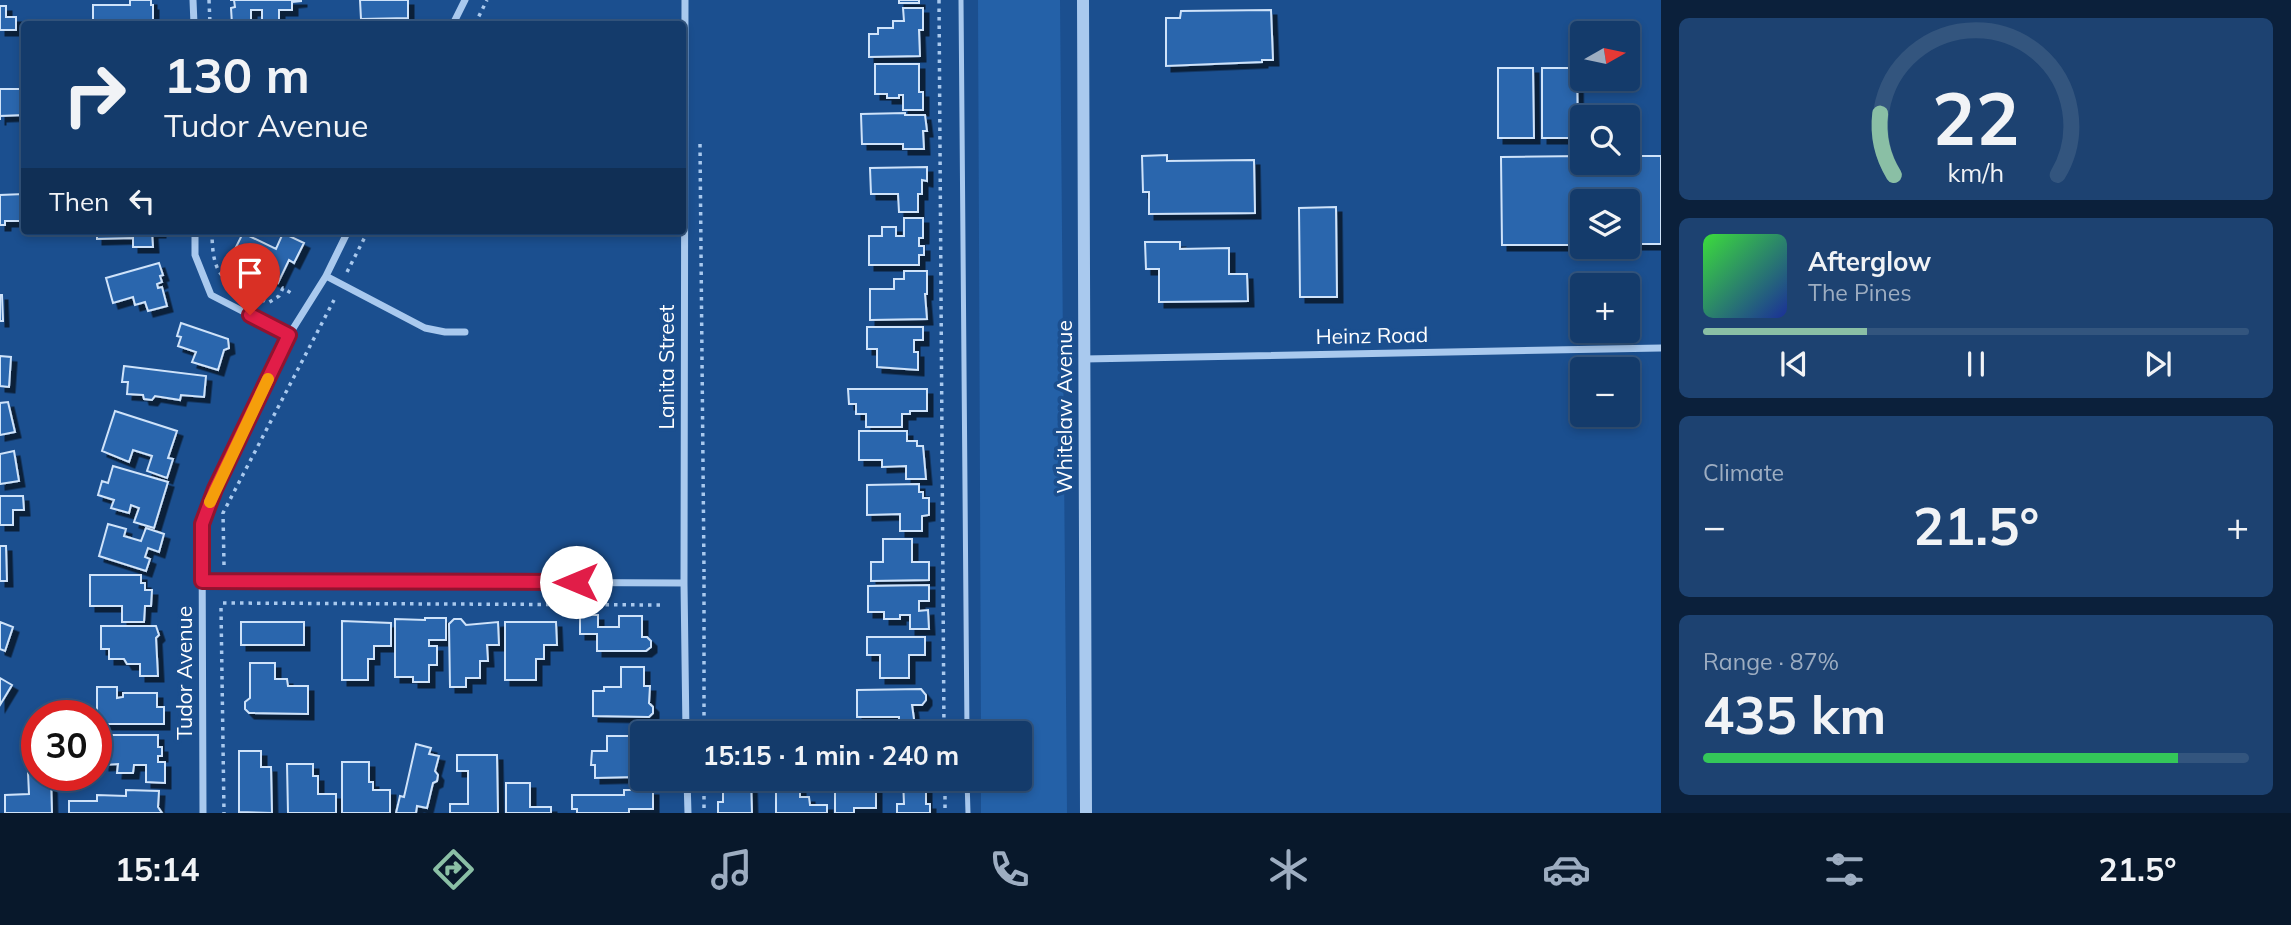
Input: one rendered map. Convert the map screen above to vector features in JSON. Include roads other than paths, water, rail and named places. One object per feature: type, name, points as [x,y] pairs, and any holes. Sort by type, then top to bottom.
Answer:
[{"type":"street","points":[[193,0],[194,21]]},
{"type":"street","points":[[454,21],[465,0]]},
{"type":"street","name":"Lanita Street","points":[[685,0],[685,21]]},
{"type":"street","name":"Whitelaw Avenue","points":[[1083,0],[1086,813]]},
{"type":"street","points":[[195,235],[195,255],[211,295],[289,335]]},
{"type":"street","name":"Tudor Avenue","points":[[203,813],[202,524],[215,489],[289,335],[326,276],[346,235]]},
{"type":"street","name":"Lanita Street","points":[[685,235],[686,721]]},
{"type":"street","points":[[326,276],[425,328],[465,332]]},
{"type":"street","name":"Heinz Road","points":[[1084,359],[1661,348]]},
{"type":"street","points":[[202,581],[684,583]]},
{"type":"street","points":[[687,791],[688,813]]},
{"type":"lane","points":[[961,0],[967,721]]},
{"type":"lane","points":[[967,791],[968,813]]}]
